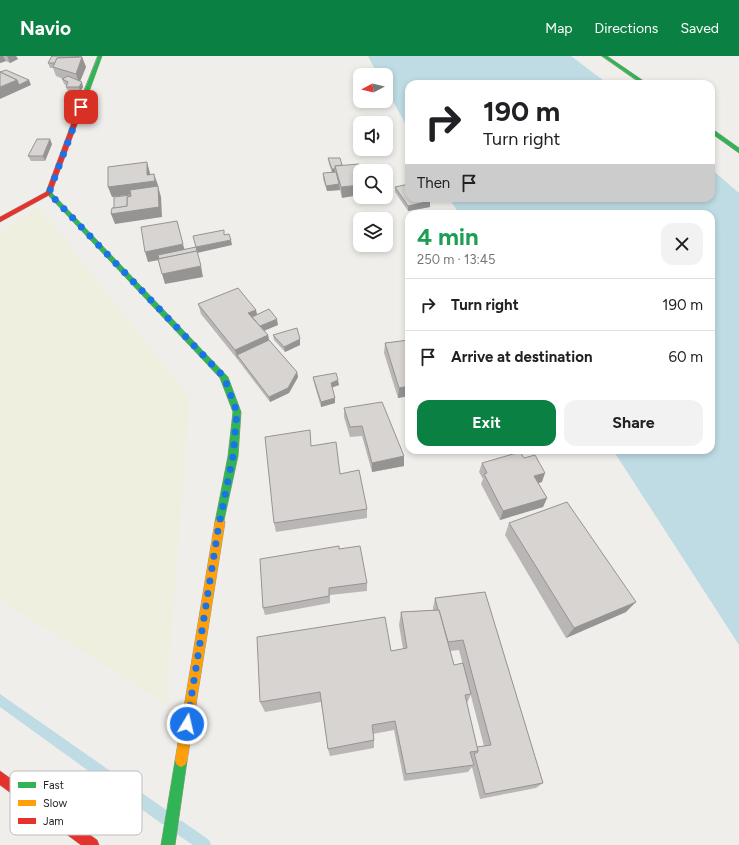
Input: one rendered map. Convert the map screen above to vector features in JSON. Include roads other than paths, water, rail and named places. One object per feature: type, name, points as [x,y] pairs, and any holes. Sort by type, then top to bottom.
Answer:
[{"type":"street","points":[[0,220],[49,193],[100,56]]},
{"type":"street","points":[[604,56],[639,80]]},
{"type":"street","points":[[715,133],[739,151]]},
{"type":"street","points":[[49,193],[224,377],[237,412],[233,456],[218,530],[168,845]]},
{"type":"street","points":[[0,777],[10,784]]},
{"type":"street","points":[[78,835],[92,845]]},
{"type":"water","points":[[368,56],[571,56],[603,80],[405,80],[405,123],[393,101],[393,68],[374,68]]},
{"type":"water","points":[[715,172],[739,193],[739,645],[616,454],[715,454],[715,210],[456,210],[452,202],[715,202]]},
{"type":"waterway","points":[[0,700],[100,771]]},
{"type":"waterway","points":[[142,801],[167,819]]},
{"type":"waterway","points":[[177,826],[204,845]]}]
